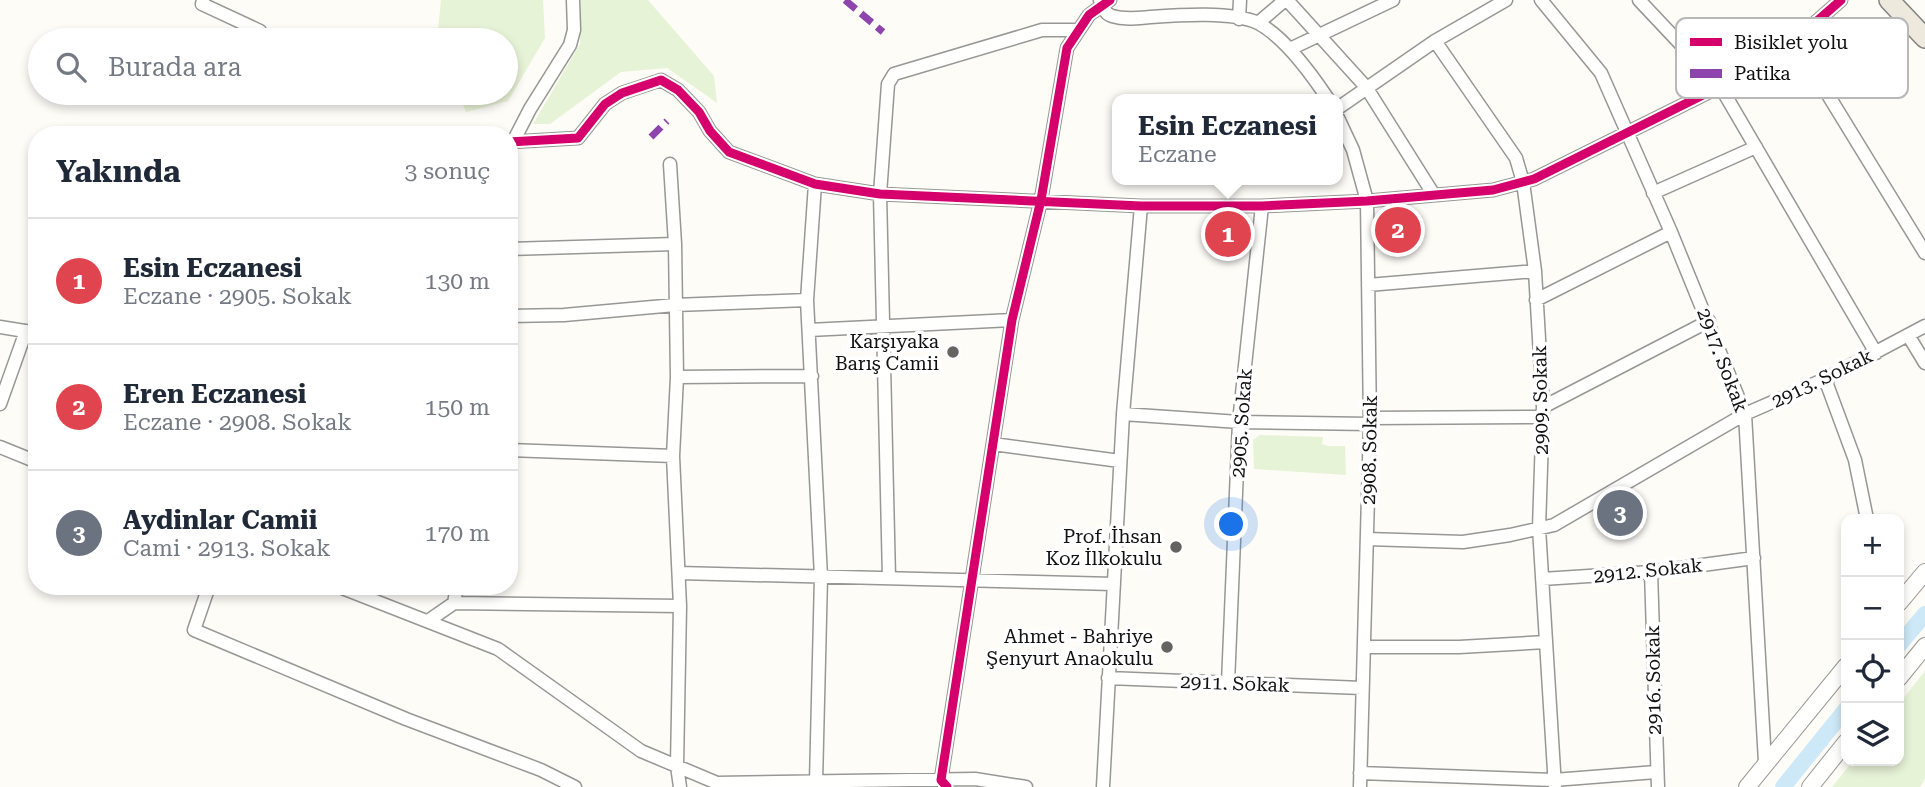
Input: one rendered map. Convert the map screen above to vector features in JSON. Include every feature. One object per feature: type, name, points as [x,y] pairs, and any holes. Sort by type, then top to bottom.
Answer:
[{"type":"main road","points":[[1889,0],[1906,18]]},
{"type":"main road","points":[[1908,20],[1925,38]]},
{"type":"street","points":[[203,0],[202,4],[254,28]]},
{"type":"street","points":[[518,130],[570,45],[574,30],[573,0]]},
{"type":"street","points":[[1239,19],[1240,0]]},
{"type":"street","points":[[1258,23],[1286,0],[1366,87],[1434,195]]},
{"type":"street","points":[[1290,49],[1394,0]]},
{"type":"street","points":[[1343,104],[1434,41],[1506,0]]},
{"type":"street","name":"2917. Sokak","points":[[1541,0],[1601,73],[1709,321],[1745,414],[1765,762]]},
{"type":"street","points":[[1639,0],[1676,39]]},
{"type":"street","points":[[1821,18],[1841,0]]},
{"type":"street","points":[[944,783],[1012,320],[1041,200],[1067,48],[1089,15],[1104,2],[1110,16],[1128,19],[1188,14],[1239,19],[1258,23],[1290,49],[1325,94]]},
{"type":"street","points":[[889,578],[880,194],[888,85],[894,74],[1042,30],[1077,30]]},
{"type":"street","name":"2909. Sokak","points":[[1434,41],[1516,158],[1523,182],[1535,271],[1543,412],[1539,528],[1554,784]]},
{"type":"street","points":[[518,142],[578,138],[605,104],[622,93],[661,80],[678,90],[699,112],[710,131],[729,152],[815,184],[880,194],[1141,206],[1262,206],[1367,201],[1493,190],[1534,179],[1697,98]]},
{"type":"street","points":[[1727,98],[1876,353]]},
{"type":"street","points":[[1830,98],[1925,253]]},
{"type":"street","name":"2908. Sokak","points":[[1343,129],[1353,150],[1367,201],[1370,421],[1360,787]]},
{"type":"street","points":[[1653,193],[1755,147]]},
{"type":"street","points":[[670,164],[675,244],[677,377],[673,456],[680,606],[677,766],[680,787]]},
{"type":"street","points":[[815,184],[807,300],[821,577],[816,782]]},
{"type":"street","points":[[1103,787],[1123,414],[1141,206]]},
{"type":"street","name":"2905. Sokak","points":[[1228,683],[1239,422],[1262,206]]},
{"type":"street","points":[[1536,300],[1671,232]]},
{"type":"street","points":[[518,249],[675,244]]},
{"type":"street","points":[[1368,285],[1535,271]]},
{"type":"street","points":[[518,316],[564,315],[675,305],[807,300]]},
{"type":"street","points":[[809,330],[1012,320]]},
{"type":"street","points":[[1123,414],[1239,422],[1370,421],[1543,412],[1709,321]]},
{"type":"street","name":"2913. Sokak","points":[[1367,539],[1464,542],[1554,524],[1745,414],[1825,379],[1925,326]]},
{"type":"street","points":[[0,327],[28,331]]},
{"type":"street","points":[[1908,335],[1925,363]]},
{"type":"street","points":[[0,404],[28,341]]},
{"type":"street","points":[[677,377],[812,376]]},
{"type":"street","points":[[1825,379],[1855,460],[1866,514]]},
{"type":"street","points":[[993,444],[1120,461]]},
{"type":"street","points":[[0,447],[28,458]]},
{"type":"street","points":[[518,450],[673,456]]},
{"type":"street","name":"2912. Sokak","points":[[1542,579],[1651,572],[1754,558]]},
{"type":"street","name":"2916. Sokak","points":[[1651,572],[1658,787]]},
{"type":"street","points":[[1904,597],[1925,572]]},
{"type":"street","points":[[679,573],[1114,584]]},
{"type":"street","points":[[206,595],[194,630],[407,719],[541,769],[575,787]]},
{"type":"street","points":[[360,595],[498,649],[640,751],[717,783],[944,783],[975,779],[1026,787]]},
{"type":"street","points":[[454,603],[455,595]]},
{"type":"street","points":[[428,621],[454,603],[680,606]]},
{"type":"street","points":[[1364,647],[1459,647],[1546,642]]},
{"type":"street","points":[[1904,672],[1925,646]]},
{"type":"street","points":[[1747,787],[1841,672]]},
{"type":"street","name":"2911. Sokak","points":[[1108,678],[1362,688]]},
{"type":"street","points":[[1810,787],[1841,748]]},
{"type":"street","points":[[1360,773],[1554,784],[1656,772]]},
{"type":"green space","points":[[441,0],[543,0],[545,38],[518,84],[518,28],[438,28]]},
{"type":"green space","points":[[581,0],[648,0],[714,76],[717,103],[667,68],[621,72],[550,124],[533,124],[580,44]]},
{"type":"green space","points":[[463,105],[493,105],[466,112]]},
{"type":"green space","points":[[1260,435],[1323,437],[1322,444],[1345,446],[1346,475],[1254,469],[1253,440]]},
{"type":"green space","points":[[1925,671],[1925,778],[1920,787],[1832,787],[1849,766],[1904,766],[1904,698]]},
{"type":"waterway","points":[[1903,640],[1925,614]]},
{"type":"waterway","points":[[1783,787],[1841,715]]},
{"type":"marked path","points":[[845,0],[883,32]]},
{"type":"marked path","points":[[651,137],[667,121]]},
{"type":"cycle path","points":[[947,787],[941,780],[1012,320],[1041,200],[1067,48],[1089,15],[1110,0]]},
{"type":"cycle path","points":[[1820,18],[1841,0]]},
{"type":"cycle path","points":[[518,141],[578,138],[605,104],[622,93],[661,80],[678,90],[699,112],[710,131],[729,152],[815,184],[880,194],[1141,206],[1262,206],[1367,201],[1493,190],[1534,179],[1697,98]]},
{"type":"place","name":"Eren Eczanesi","points":[[1398,230]]},
{"type":"place","name":"Esin Eczanesi","points":[[1228,234]]},
{"type":"place","name":"Karşıyaka Barış Camii","points":[[953,352]]},
{"type":"place","name":"Aydinlar Camii","points":[[1620,513]]},
{"type":"place","name":"Prof. İhsan Koz İlkokulu","points":[[1176,547]]},
{"type":"place","name":"Ahmet - Bahriye Şenyurt Anaokulu","points":[[1167,647]]}]
